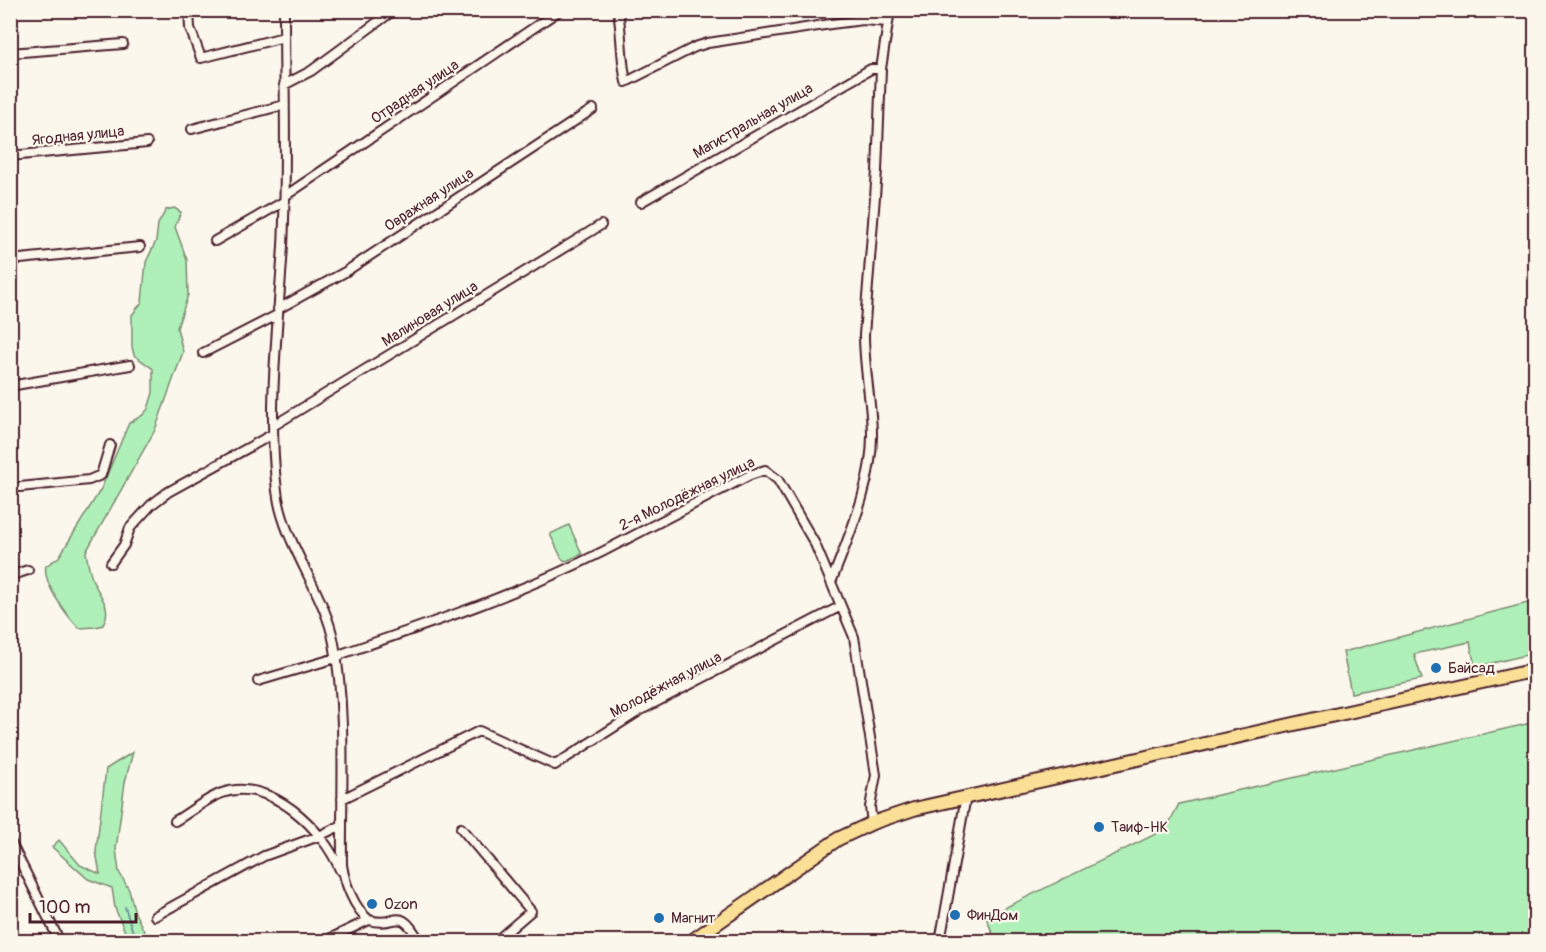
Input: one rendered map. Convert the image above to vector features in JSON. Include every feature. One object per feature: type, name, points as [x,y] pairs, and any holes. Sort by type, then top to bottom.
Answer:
[{"type":"main road","points":[[690,942],[813,855],[858,829],[914,809],[1536,670]]},
{"type":"street","points":[[189,10],[189,28],[201,58],[284,37]]},
{"type":"street","points":[[284,10],[285,199],[277,312],[273,430],[277,493],[291,539],[334,642],[340,713],[342,865],[345,882]]},
{"type":"street","points":[[284,86],[311,71],[394,10]]},
{"type":"street","name":"Отрадная улица","points":[[215,242],[285,199],[560,10]]},
{"type":"street","points":[[618,10],[626,82],[708,43],[831,24],[870,20],[888,22]]},
{"type":"street","points":[[832,580],[858,511],[871,452],[872,432],[864,359],[864,334],[877,171],[881,69],[890,10]]},
{"type":"street","points":[[10,52],[123,44]]},
{"type":"street","name":"Магистральная улица","points":[[641,202],[871,69],[881,69]]},
{"type":"street","points":[[192,129],[284,105]]},
{"type":"street","name":"Овражная улица","points":[[203,353],[345,272],[593,109]]},
{"type":"street","name":"Ягодная улица","points":[[10,156],[147,143]]},
{"type":"street","name":"Малиновая улица","points":[[111,563],[124,545],[130,528],[151,504],[168,492],[273,430],[601,225]]},
{"type":"street","points":[[10,260],[140,247]]},
{"type":"street","points":[[10,386],[130,364]]},
{"type":"street","points":[[10,488],[89,480],[101,475],[110,445]]},
{"type":"street","name":"2-я Молодёжная улица","points":[[258,681],[336,658],[344,653],[421,627],[513,591],[603,551],[750,475],[765,470],[778,480],[798,512],[832,580],[855,637],[876,775],[870,807],[872,823]]},
{"type":"street","points":[[10,576],[28,570]]},
{"type":"street","name":"Молодёжная улица","points":[[342,799],[479,730],[555,765],[641,710],[811,624],[841,606]]},
{"type":"street","points":[[175,821],[222,793],[246,790],[264,794],[303,818],[319,836],[336,860],[363,916],[375,922],[400,919],[410,925],[420,942]]},
{"type":"street","points":[[940,942],[966,796]]},
{"type":"street","points":[[155,916],[264,856],[342,825]]},
{"type":"street","points":[[461,828],[531,911],[495,942]]},
{"type":"street","points":[[10,841],[60,942]]},
{"type":"street","points":[[323,942],[369,921]]},
{"type":"green space","points":[[174,208],[181,212],[175,227],[187,260],[188,295],[177,328],[183,352],[155,430],[86,552],[91,577],[105,604],[106,619],[103,625],[79,628],[62,608],[52,590],[46,566],[59,557],[101,489],[129,423],[143,415],[148,409],[153,393],[153,369],[134,355],[132,315],[142,302],[146,262],[156,241],[158,224],[166,210]]},
{"type":"green space","points":[[569,525],[582,554],[566,561],[562,559],[550,534]]},
{"type":"green space","points":[[1535,601],[1535,653],[1475,667],[1470,642],[1414,654],[1422,679],[1351,693],[1343,652]]},
{"type":"green space","points":[[1535,722],[1535,941],[996,942],[986,917],[1166,829],[1179,804]]},
{"type":"green space","points":[[133,752],[125,782],[116,849],[119,872],[129,890],[135,913],[149,941],[129,941],[115,908],[112,888],[88,879],[52,847],[59,840],[80,865],[100,874],[96,851],[106,769]]},
{"type":"waterway","points":[[125,907],[136,942]]},
{"type":"place","name":"Байсад","points":[[1436,668]]},
{"type":"place","name":"Таиф-НК","points":[[1099,827]]},
{"type":"place","name":"Ozon","points":[[372,904]]},
{"type":"place","name":"ФинДом","points":[[955,915]]},
{"type":"place","name":"Магнит","points":[[659,918]]}]
